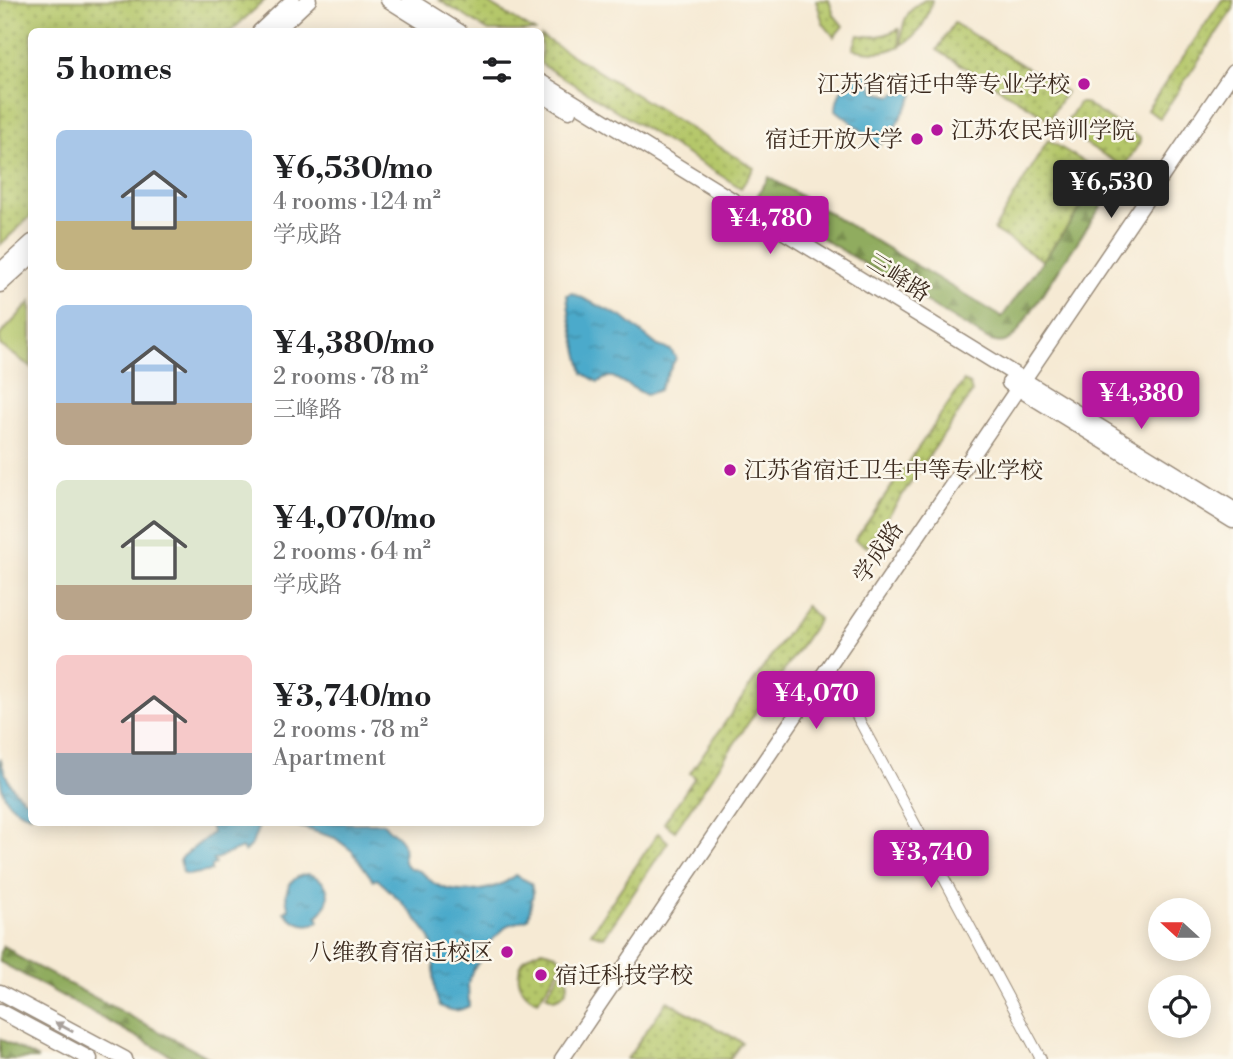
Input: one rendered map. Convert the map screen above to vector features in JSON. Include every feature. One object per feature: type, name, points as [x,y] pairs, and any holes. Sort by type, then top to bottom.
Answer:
[{"type":"main road","points":[[263,28],[293,0]]},
{"type":"main road","points":[[279,28],[309,0]]},
{"type":"main road","points":[[388,0],[433,28]]},
{"type":"main road","points":[[409,0],[454,28]]},
{"type":"main road","name":"学成路","points":[[573,1059],[1233,72]]},
{"type":"main road","name":"三峰路","points":[[544,84],[1233,521]]},
{"type":"main road","name":"学成路","points":[[562,1059],[1233,85]]},
{"type":"main road","name":"三峰路","points":[[544,96],[1233,509]]},
{"type":"main road","points":[[0,271],[28,246]]},
{"type":"main road","points":[[0,285],[28,260]]},
{"type":"main road","points":[[0,992],[125,1059]]},
{"type":"main road","points":[[0,1011],[90,1059]]},
{"type":"street","points":[[850,705],[1041,1059]]},
{"type":"green space","points":[[0,0],[265,0],[234,28],[28,28],[28,219],[0,245]]},
{"type":"green space","points":[[439,0],[483,0],[529,28],[484,28]]},
{"type":"green space","points":[[816,0],[829,0],[834,15],[843,26],[834,37],[823,23]]},
{"type":"green space","points":[[925,0],[932,0],[925,20],[914,36],[902,45],[906,18],[913,8]]},
{"type":"green space","points":[[1222,0],[1233,0],[1233,9],[1160,118],[1147,110]]},
{"type":"green space","points":[[954,23],[1066,92],[1049,119],[937,50]]},
{"type":"green space","points":[[899,29],[900,46],[876,52],[853,49],[858,35],[879,36]]},
{"type":"green space","points":[[544,38],[754,168],[741,188],[544,66]]},
{"type":"green space","points":[[1079,103],[1084,103],[1140,138],[1125,165],[1120,165],[1066,131],[1065,125]]},
{"type":"green space","points":[[1048,140],[1103,173],[1097,182],[1099,183],[1043,261],[994,230]]},
{"type":"green space","points":[[769,177],[1002,317],[1099,183],[1112,190],[1016,334],[1001,343],[989,340],[756,198]]},
{"type":"green space","points":[[28,305],[28,365],[0,345],[0,335]]},
{"type":"green space","points":[[964,381],[970,385],[972,393],[867,547],[855,540]]},
{"type":"green space","points":[[806,606],[819,619],[675,831],[664,823],[695,777],[690,773]]},
{"type":"green space","points":[[658,833],[668,842],[604,937],[591,933]]},
{"type":"green space","points":[[3,946],[13,951],[16,956],[211,1059],[177,1059],[0,962]]},
{"type":"green space","points":[[543,950],[556,954],[564,961],[538,1001],[523,989],[519,982],[519,973],[526,958]]},
{"type":"green space","points":[[562,970],[568,983],[566,991],[554,999],[546,995]]},
{"type":"green space","points":[[667,1001],[742,1042],[730,1059],[627,1059]]},
{"type":"green space","points":[[0,1039],[38,1059],[0,1059]]},
{"type":"water","points":[[858,72],[868,75],[875,92],[892,96],[906,88],[914,95],[889,137],[878,145],[871,143],[872,137],[865,137],[861,130],[836,110],[843,86],[851,74]]},
{"type":"water","points":[[572,293],[622,317],[658,346],[671,350],[676,358],[659,390],[646,395],[613,377],[598,382],[583,373],[570,318],[567,295]]},
{"type":"water","points":[[0,758],[11,785],[28,801],[28,814],[13,807],[8,801],[0,778]]},
{"type":"water","points":[[211,826],[259,826],[252,844],[244,852],[242,848],[213,860],[215,864],[211,866],[211,871],[188,875],[183,873],[180,859],[212,833]]},
{"type":"water","points":[[297,826],[386,826],[402,842],[404,862],[407,866],[446,888],[467,891],[488,889],[515,875],[531,883],[533,894],[528,919],[508,925],[491,941],[473,969],[468,983],[469,1006],[455,1011],[440,1006],[435,990],[433,949],[428,934],[399,899],[377,879],[373,880],[352,851],[335,838]]},
{"type":"water","points":[[307,874],[321,880],[328,898],[317,916],[319,922],[309,925],[296,922],[284,912],[289,909],[286,897],[289,886],[296,878]]},
{"type":"place","name":"江苏省宿迁中等专业学校","points":[[1084,84]]},
{"type":"place","name":"江苏农民培训学院","points":[[937,130]]},
{"type":"place","name":"宿迁开放大学","points":[[917,139]]},
{"type":"place","name":"江苏省宿迁卫生中等专业学校","points":[[730,470]]},
{"type":"place","name":"八维教育宿迁校区","points":[[507,952]]},
{"type":"place","name":"宿迁科技学校","points":[[541,975]]}]
